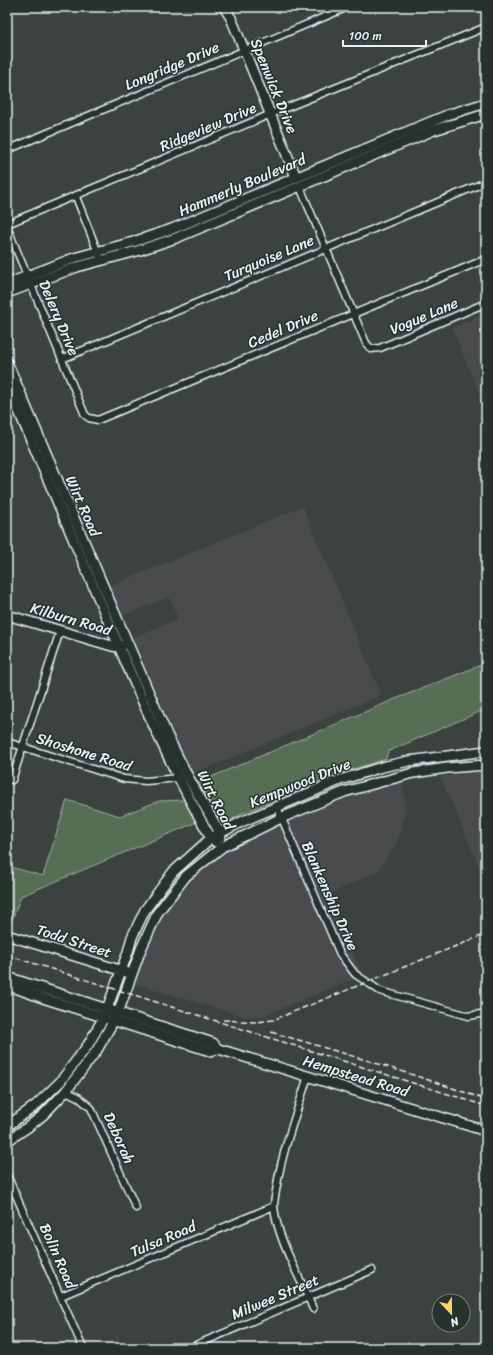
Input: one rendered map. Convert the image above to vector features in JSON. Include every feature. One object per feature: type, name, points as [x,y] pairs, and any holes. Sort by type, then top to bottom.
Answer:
[{"type":"main road","name":"Spenwick Drive","points":[[224,7],[231,18],[296,177]]},
{"type":"main road","name":"Hammerly Boulevard","points":[[7,294],[57,263],[188,227],[271,199],[300,187],[450,114],[486,103]]},
{"type":"main road","points":[[450,114],[453,123]]},
{"type":"main road","name":"Hammerly Boulevard","points":[[7,284],[59,273],[137,251],[296,177],[328,164],[453,123],[486,114]]},
{"type":"main road","points":[[300,187],[303,181],[314,175],[328,164]]},
{"type":"main road","points":[[271,199],[283,189],[292,185],[295,182],[296,177]]},
{"type":"main road","name":"Wirt Road","points":[[7,362],[9,375],[178,778],[216,835]]},
{"type":"main road","name":"Wirt Road","points":[[7,383],[123,645],[222,847]]},
{"type":"main road","name":"Kilburn Road","points":[[7,615],[112,646],[123,645]]},
{"type":"main road","name":"Kempwood Drive","points":[[7,1126],[35,1106],[60,1082],[88,1045],[105,1013],[132,937],[145,910],[173,872],[216,835],[241,822],[340,780],[382,767],[409,761],[445,755],[486,751]]},
{"type":"main road","name":"Kempwood Drive","points":[[7,1141],[43,1115],[66,1091],[98,1050],[117,1017],[143,944],[158,912],[186,876],[222,847],[281,818],[344,792],[393,778],[447,768],[486,765]]},
{"type":"main road","points":[[153,898],[163,905]]},
{"type":"main road","name":"Todd Street","points":[[7,934],[132,974]]},
{"type":"main road","name":"Hempstead Road","points":[[7,977],[117,1017],[213,1043],[218,1049],[486,1131]]},
{"type":"main road","name":"Hempstead Road","points":[[7,985],[105,1013]]},
{"type":"street","name":"Longridge Drive","points":[[7,150],[348,7]]},
{"type":"street","name":"Ridgeview Drive","points":[[7,226],[271,114],[486,27]]},
{"type":"street","name":"Turquoise Lane","points":[[62,359],[486,182]]},
{"type":"street","points":[[300,187],[354,313]]},
{"type":"street","points":[[76,197],[101,260]]},
{"type":"street","name":"Delery Drive","points":[[7,226],[85,415],[89,418]]},
{"type":"street","name":"Cedel Drive","points":[[89,418],[98,420],[486,259]]},
{"type":"street","name":"Vogue Lane","points":[[354,313],[366,342],[371,349],[380,348],[486,303]]},
{"type":"street","points":[[12,780],[60,631]]},
{"type":"street","name":"Shoshone Road","points":[[7,742],[124,779],[146,781],[178,778]]},
{"type":"street","name":"Blankenship Drive","points":[[277,807],[340,954],[355,974],[380,991],[469,1016],[486,1013]]},
{"type":"street","points":[[308,1076],[289,1137],[274,1206],[286,1249],[313,1309]]},
{"type":"street","name":"Deborah","points":[[66,1091],[78,1097],[91,1108],[136,1208]]},
{"type":"street","name":"Bolin Road","points":[[7,1175],[84,1348]]},
{"type":"street","name":"Tulsa Road","points":[[61,1296],[274,1206]]},
{"type":"street","name":"Milwee Street","points":[[189,1348],[372,1270]]},
{"type":"shaded area","points":[[7,249],[18,274],[7,278]]},
{"type":"shaded area","points":[[486,313],[486,409],[452,328]]},
{"type":"shaded area","points":[[303,506],[381,695],[192,774],[132,638],[178,619],[169,597],[122,616],[109,586]]},
{"type":"shaded area","points":[[486,771],[486,882],[440,777]]},
{"type":"shaded area","points":[[402,780],[406,811],[396,845],[378,871],[329,895],[362,976],[265,1015],[246,1017],[136,984],[141,965],[155,930],[166,910],[195,873],[226,850],[301,815],[347,796]]},
{"type":"green space","points":[[486,663],[486,709],[389,751],[386,759],[347,771],[243,813],[226,823],[221,821],[197,783],[393,700]]},
{"type":"green space","points":[[67,800],[120,816],[159,801],[184,800],[197,822],[21,896],[9,928],[7,927],[7,866],[43,876]]},
{"type":"railway","points":[[223,1020],[256,1022],[273,1020],[486,934]]},
{"type":"railway","points":[[7,955],[486,1106]]},
{"type":"railway","points":[[271,1032],[406,1073],[486,1100]]}]
